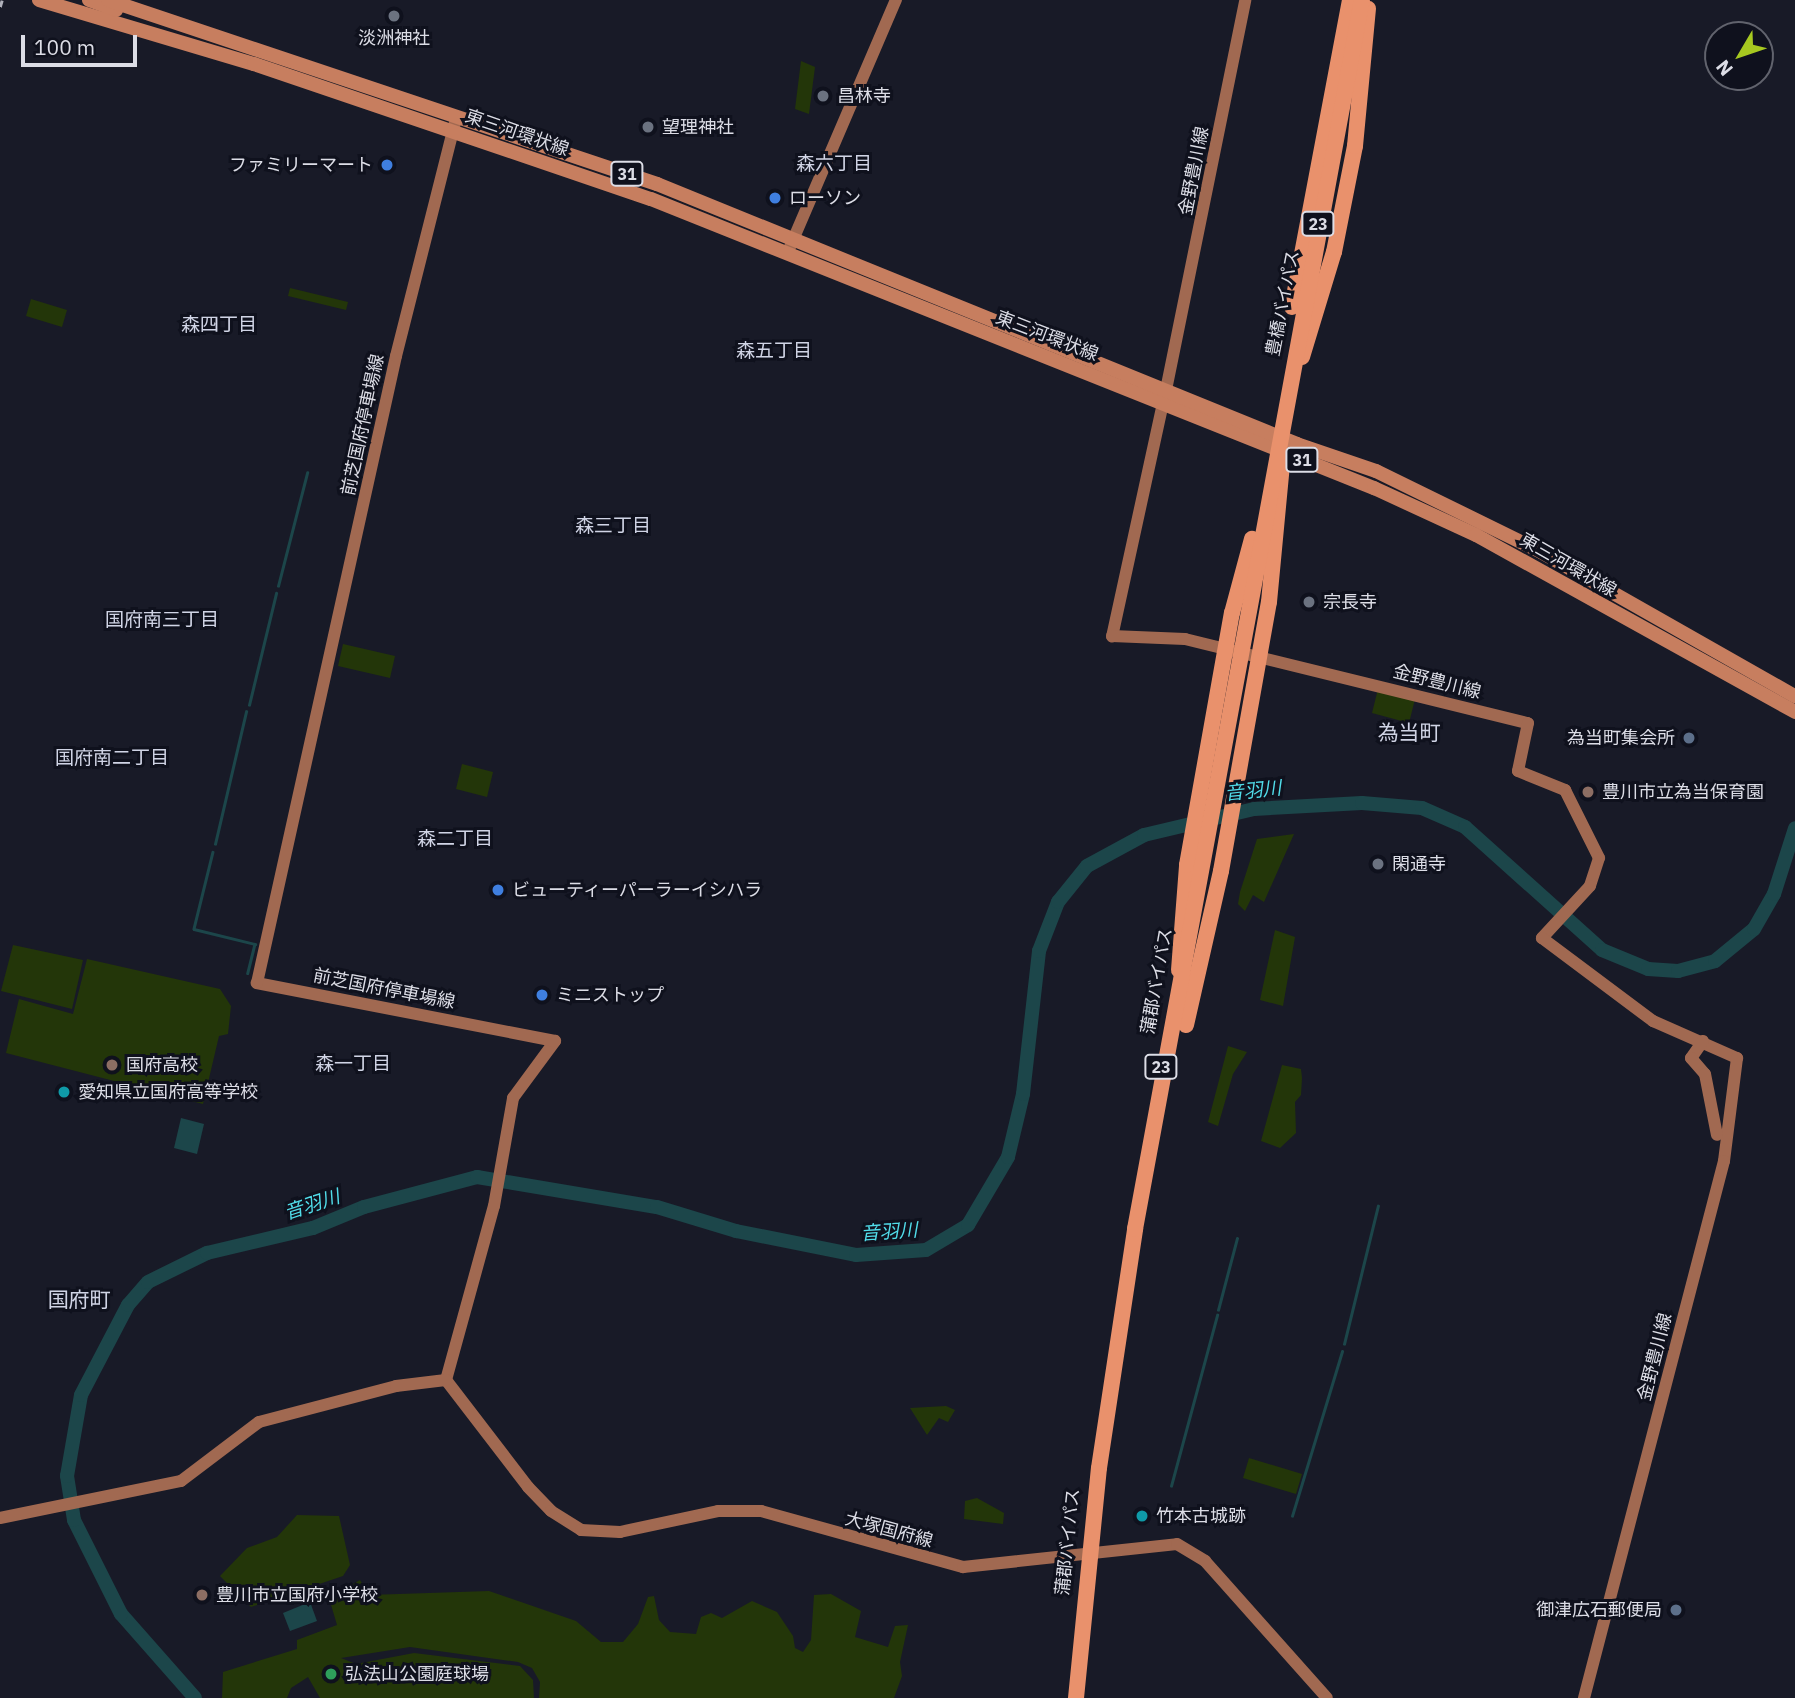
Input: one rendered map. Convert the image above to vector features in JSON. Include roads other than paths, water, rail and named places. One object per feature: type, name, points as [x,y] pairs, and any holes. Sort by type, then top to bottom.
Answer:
[{"type":"highway","points":[[1154,1134],[1170,1099],[1207,937],[1260,649],[1277,444],[1308,205],[1353,0]]},
{"type":"highway","name":"豊橋バイパス","points":[[1277,444],[1353,0]]},
{"type":"highway","name":"豊橋バイパス","points":[[1277,444],[1363,0]]},
{"type":"highway","points":[[1179,970],[1187,865],[1227,641],[1277,444],[1342,212],[1365,85],[1368,0]]},
{"type":"highway","name":"蒲郡バイパス","points":[[1074,1698],[1104,1401],[1179,970],[1277,444]]},
{"type":"highway","name":"蒲郡バイパス","points":[[1074,1698],[1099,1468],[1154,1134],[1277,444]]},
{"type":"main road","name":"東三河環状線","points":[[39,0],[132,16],[455,124],[657,184],[791,246],[1165,396],[1476,534],[1795,712]]},
{"type":"main road","name":"東三河環状線","points":[[89,0],[255,57]]},
{"type":"main road","name":"東三河環状線","points":[[108,0],[132,16]]},
{"type":"main road","points":[[791,246],[896,0]]},
{"type":"main road","name":"金野豊川線","points":[[1245,0],[1165,396],[1112,636],[1185,639],[1528,723],[1518,771],[1565,790],[1599,858],[1591,886],[1542,938],[1560,955],[1653,1021],[1737,1058],[1724,1161],[1584,1698]]},
{"type":"main road","name":"前芝国府停車場線","points":[[446,1381],[494,1206],[513,1098],[555,1041],[257,982],[396,356],[455,124]]},
{"type":"main road","name":"東三河環状線","points":[[1277,444],[1376,471],[1541,552],[1795,696]]},
{"type":"main road","points":[[1703,1041],[1691,1058],[1705,1074],[1717,1135]]},
{"type":"main road","points":[[0,1518],[181,1481],[259,1422],[396,1386],[446,1381]]},
{"type":"main road","name":"大塚国府線","points":[[446,1381],[528,1487],[551,1511],[581,1530],[620,1532],[718,1511],[761,1511],[963,1567],[1177,1544],[1205,1561],[1328,1698]]},
{"type":"waterway","points":[[278,586],[307,473]]},
{"type":"waterway","points":[[249,705],[276,593]]},
{"type":"waterway","points":[[215,844],[246,712]]},
{"type":"waterway","name":"音羽川","points":[[195,1698],[121,1614],[74,1520],[67,1476],[81,1395],[128,1305],[148,1282],[207,1253],[313,1228],[364,1207],[477,1177],[657,1207],[736,1231],[856,1255],[926,1250],[968,1225],[1008,1157],[1023,1094],[1039,951],[1058,902],[1087,866],[1144,835],[1254,809],[1362,803],[1422,808],[1465,827],[1602,950],[1648,969],[1678,971],[1715,961],[1754,929],[1774,894],[1795,828]]},
{"type":"waterway","points":[[213,852],[194,929],[255,944],[248,973]]},
{"type":"waterway","points":[[1344,1344],[1378,1206]]},
{"type":"waterway","points":[[1218,1310],[1237,1238]]},
{"type":"waterway","points":[[1171,1486],[1217,1315]]},
{"type":"waterway","points":[[1292,1516],[1342,1351]]},
{"type":"railway","points":[[0,7],[2,0]]},
{"type":"place","name":"淡洲神社","points":[[394,16]]},
{"type":"place","name":"昌林寺","points":[[823,96]]},
{"type":"place","name":"望理神社","points":[[648,127]]},
{"type":"place","name":"ファミリーマート","points":[[387,165]]},
{"type":"place","name":"ローソン","points":[[775,198]]},
{"type":"place","name":"宗長寺","points":[[1309,602]]},
{"type":"place","name":"為当町集会所","points":[[1689,738]]},
{"type":"place","name":"豊川市立為当保育園","points":[[1588,792]]},
{"type":"place","name":"閑通寺","points":[[1378,864]]},
{"type":"place","name":"ビューティーパーラーイシハラ","points":[[498,890]]},
{"type":"place","name":"ミニストップ","points":[[542,995]]},
{"type":"place","name":"国府高校","points":[[112,1065]]},
{"type":"place","name":"愛知県立国府高等学校","points":[[64,1092]]},
{"type":"place","name":"竹本古城跡","points":[[1142,1516]]},
{"type":"place","name":"豊川市立国府小学校","points":[[202,1595]]},
{"type":"place","name":"御津広石郵便局","points":[[1676,1610]]},
{"type":"place","name":"弘法山公園庭球場","points":[[331,1674]]},
{"type":"district","name":"森六丁目","points":[[834,164]]},
{"type":"district","name":"森四丁目","points":[[219,325]]},
{"type":"district","name":"森五丁目","points":[[774,351]]},
{"type":"district","name":"森三丁目","points":[[613,526]]},
{"type":"district","name":"国府南三丁目","points":[[162,620]]},
{"type":"district","name":"為当町","points":[[1409,732]]},
{"type":"district","name":"国府南二丁目","points":[[112,758]]},
{"type":"district","name":"森二丁目","points":[[455,839]]},
{"type":"district","name":"森一丁目","points":[[353,1064]]},
{"type":"district","name":"国府町","points":[[79,1299]]}]
